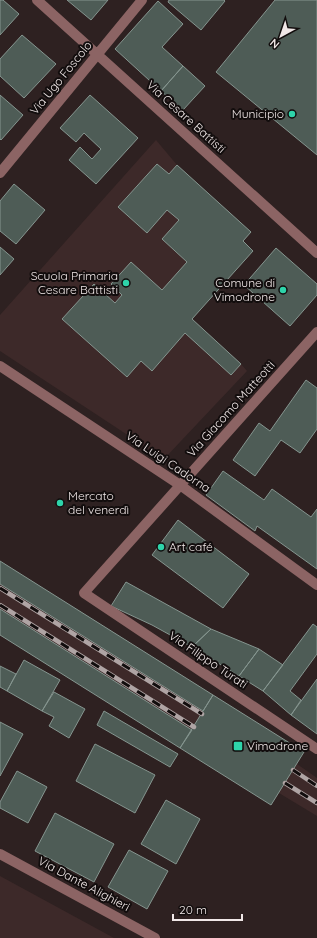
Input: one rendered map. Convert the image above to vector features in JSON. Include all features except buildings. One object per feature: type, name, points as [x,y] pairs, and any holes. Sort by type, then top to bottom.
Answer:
[{"type":"street","name":"Via Cesare Battisti","points":[[37,0],[317,253]]},
{"type":"street","name":"Via Ugo Foscolo","points":[[0,173],[142,0]]},
{"type":"street","name":"Via Giacomo Matteotti","points":[[84,593],[317,332]]},
{"type":"street","name":"Via Luigi Cadorna","points":[[0,366],[180,485],[317,585]]},
{"type":"street","name":"Via Filippo Turati","points":[[84,593],[317,749]]},
{"type":"street","name":"Via Dante Alighieri","points":[[0,854],[156,938]]},
{"type":"shaded area","name":"Scuola Primaria Cesare Battisti","points":[[156,140],[177,165],[251,232],[243,241],[253,251],[192,319],[247,371],[164,459],[0,351],[0,315]]},
{"type":"shaded area","points":[[0,561],[304,752],[297,764],[317,778],[317,816],[279,793],[271,805],[0,635]]},
{"type":"shaded area","points":[[0,876],[114,938],[0,938]]},
{"type":"railway","points":[[0,588],[202,714]]},
{"type":"railway","points":[[0,605],[194,727]]},
{"type":"railway","points":[[293,770],[317,786]]},
{"type":"railway","points":[[285,783],[317,803]]},
{"type":"place","name":"Municipio","points":[[292,114]]},
{"type":"place","name":"Scuola Primaria Cesare Battisti","points":[[126,283]]},
{"type":"place","name":"Comune di Vimodrone","points":[[283,290]]},
{"type":"place","name":"Mercato del venerdì","points":[[60,503]]},
{"type":"place","name":"Art café","points":[[161,547]]},
{"type":"place","name":"Vimodrone","points":[[238,746]]}]
